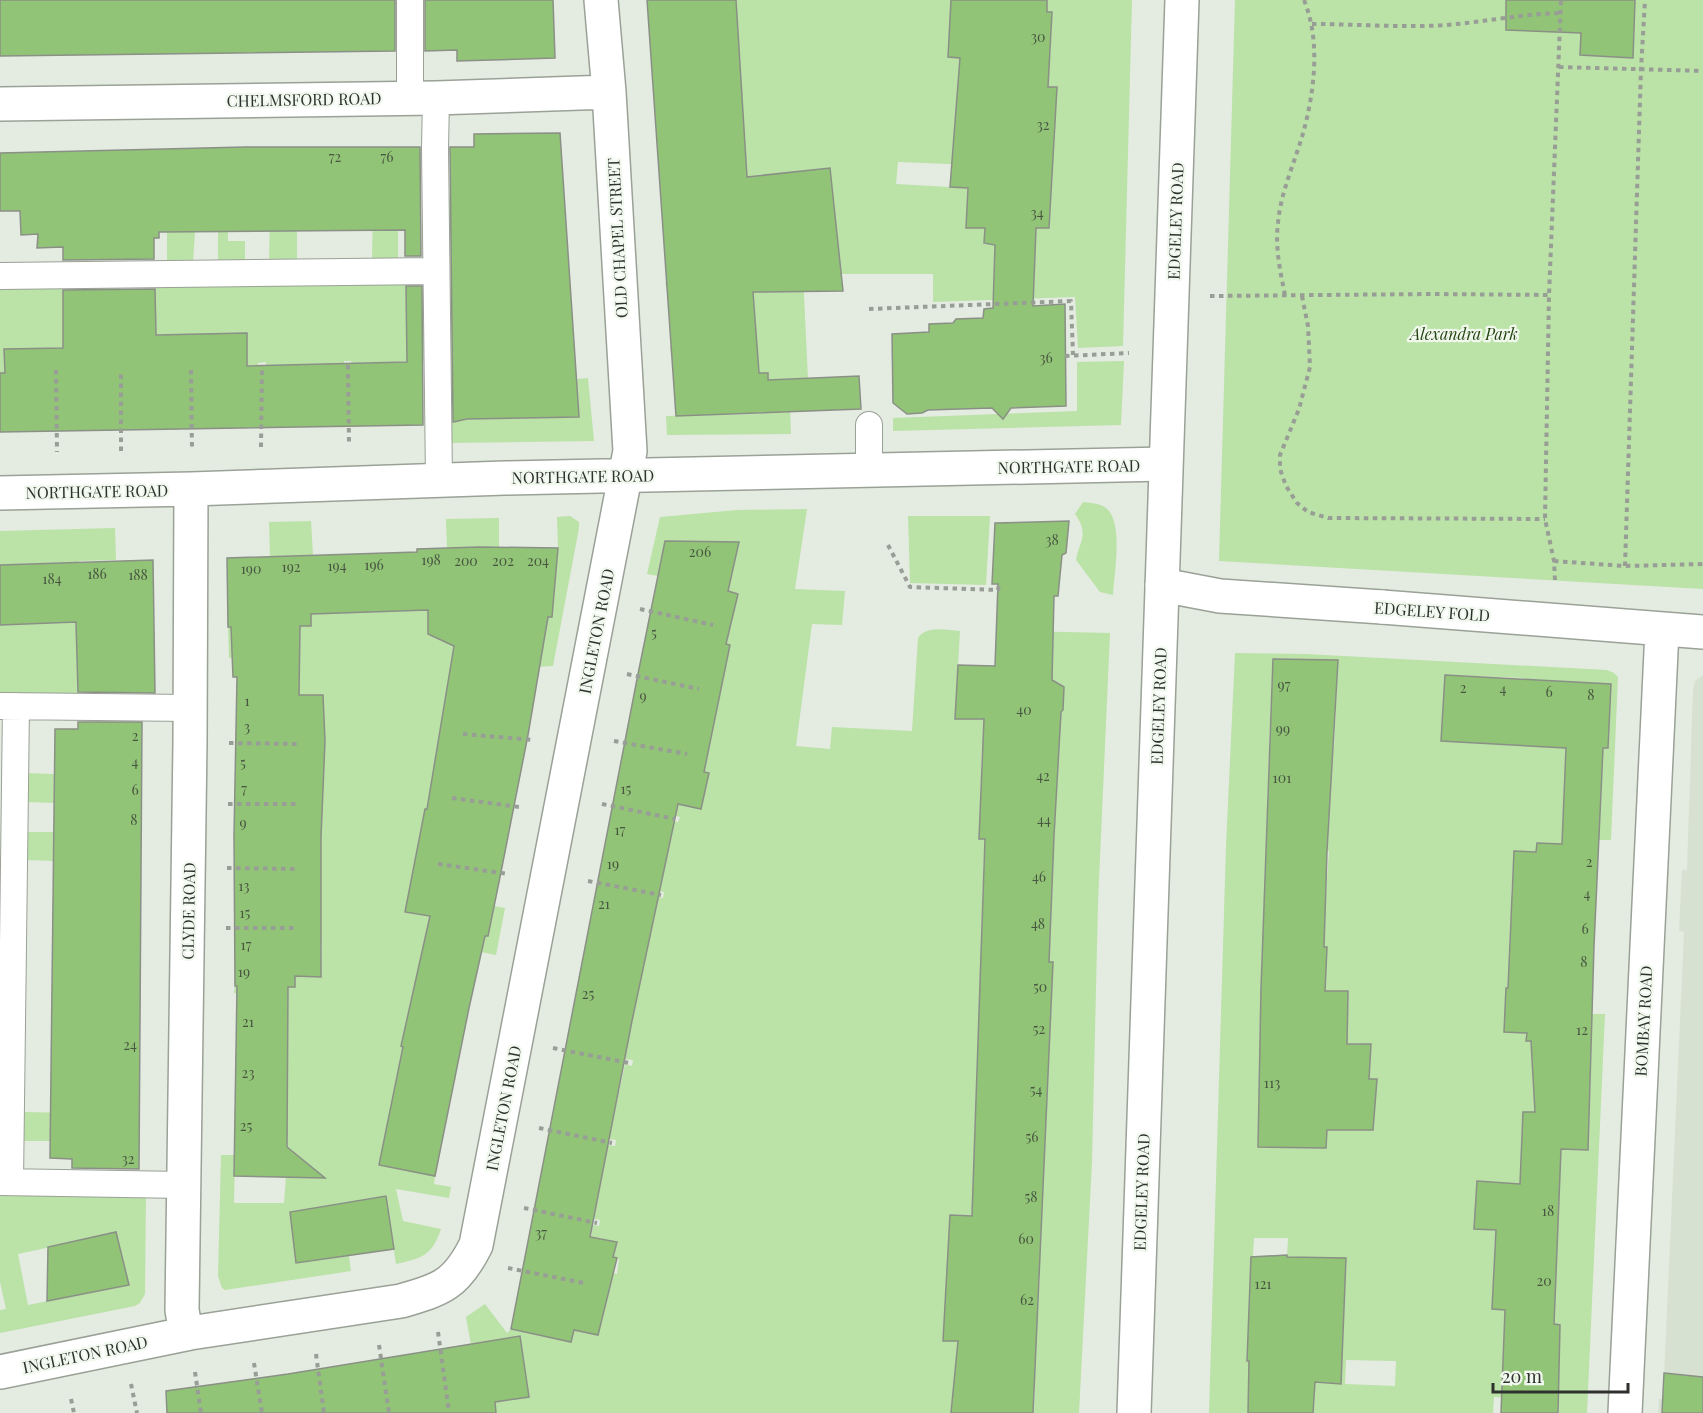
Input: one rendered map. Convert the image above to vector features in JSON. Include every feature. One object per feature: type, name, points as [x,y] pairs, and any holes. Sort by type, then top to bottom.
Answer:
[{"type":"street","name":"OLD CHAPEL STREET","points":[[601,0],[609,92],[630,452],[627,475]]},
{"type":"street","name":"EDGELEY ROAD","points":[[1134,1413],[1182,0]]},
{"type":"street","name":"CHELMSFORD ROAD","points":[[0,104],[423,98],[609,92]]},
{"type":"street","name":"NORTHGATE ROAD","points":[[0,493],[627,475],[1166,464]]},
{"type":"street","name":"INGLETON ROAD","points":[[0,1372],[186,1334],[401,1300],[431,1292],[451,1282],[470,1257],[478,1237],[627,475]]},
{"type":"street","name":"CLYDE ROAD","points":[[186,1334],[182,1310],[191,489]]},
{"type":"street","name":"EDGELEY FOLD","points":[[1162,585],[1220,596],[1703,632]]},
{"type":"street","name":"BOMBAY ROAD","points":[[1625,1413],[1662,630]]},
{"type":"lane","points":[[410,0],[423,98],[436,271],[439,480]]},
{"type":"lane","points":[[0,276],[436,271]]},
{"type":"lane","points":[[868,425],[869,470]]},
{"type":"lane","points":[[184,1185],[5,1182],[8,706],[190,708]]},
{"type":"path","points":[[1285,295],[1278,259],[1277,224],[1282,198],[1305,126],[1313,84],[1312,24],[1304,0]]},
{"type":"path","points":[[1561,0],[1549,295],[1545,519],[1554,561],[1625,566],[1703,564]]},
{"type":"path","points":[[1625,566],[1645,0]]},
{"type":"path","points":[[1312,24],[1443,25],[1560,13]]},
{"type":"path","points":[[1559,67],[1703,70]]},
{"type":"path","points":[[1173,297],[1549,295]]},
{"type":"path","points":[[1302,296],[1308,326],[1310,367],[1299,409],[1280,455],[1280,469],[1286,486],[1297,503],[1308,512],[1328,518],[1545,519]]},
{"type":"path","points":[[869,309],[1071,301],[1073,355]]},
{"type":"path","points":[[1065,356],[1169,351]]},
{"type":"path","points":[[348,365],[349,483]]},
{"type":"path","points":[[261,486],[262,367]]},
{"type":"path","points":[[56,370],[57,492]]},
{"type":"path","points":[[121,370],[121,490]]},
{"type":"path","points":[[191,370],[191,489]]},
{"type":"path","points":[[888,545],[910,587],[998,590],[999,584]]},
{"type":"path","points":[[602,601],[713,625]]},
{"type":"path","points":[[589,667],[699,689]]},
{"type":"path","points":[[463,734],[538,741],[574,740],[687,754]]},
{"type":"path","points":[[190,742],[300,744]]},
{"type":"path","points":[[452,798],[562,805],[675,819]]},
{"type":"path","points":[[189,804],[299,804]]},
{"type":"path","points":[[438,864],[548,877],[661,895]]},
{"type":"path","points":[[188,867],[299,868]]},
{"type":"path","points":[[187,928],[297,928]]},
{"type":"path","points":[[516,1041],[629,1063]]},
{"type":"path","points":[[500,1120],[612,1143]]},
{"type":"path","points":[[485,1200],[597,1222]]},
{"type":"path","points":[[470,1257],[509,1268],[584,1283]]},
{"type":"path","points":[[431,1292],[449,1412]]},
{"type":"path","points":[[373,1305],[388,1413]]},
{"type":"path","points":[[310,1315],[324,1413]]},
{"type":"path","points":[[248,1324],[262,1413]]},
{"type":"shaded area","points":[[1703,675],[1703,1413],[1658,1413],[1659,1399],[1663,1399],[1684,932],[1679,931],[1682,870],[1687,870],[1693,690],[1695,681]]},
{"type":"green space","points":[[736,0],[1132,0],[1123,346],[1078,348],[1075,297],[933,302],[933,274],[803,274],[808,379],[789,380],[791,434],[667,435],[666,416],[760,414],[758,387],[768,387],[768,373],[756,373],[730,350],[671,353],[670,346],[730,343],[667,289],[665,283],[727,279],[723,221],[662,224],[662,218],[723,213],[658,159],[657,153],[719,149],[714,91],[653,95],[653,88],[714,85],[737,9]],"holes":[[[1052,13],[1050,57],[1043,63],[948,57],[949,41],[957,32]],[[989,84],[1057,87],[953,154],[957,101],[986,102]],[[898,162],[999,166],[1050,198],[1050,227],[1036,228],[1034,271],[1012,271],[995,245],[984,243],[985,228],[967,227],[968,188],[896,184]],[[830,168],[840,270],[795,172]]]},
{"type":"green space","name":"Alexandra Park","points":[[1235,0],[1703,0],[1703,589],[1219,561]]},
{"type":"green space","points":[[500,195],[579,417],[577,379],[588,378],[594,441],[447,443],[447,422],[467,420],[465,387],[446,388],[443,198]]},
{"type":"green space","points":[[373,206],[398,230],[398,261],[372,261]]},
{"type":"green space","points":[[218,207],[228,207],[228,241],[245,241],[245,262],[218,263]]},
{"type":"green space","points":[[281,207],[280,231],[297,231],[297,262],[269,263],[270,208]]},
{"type":"green space","points":[[167,208],[178,232],[195,232],[193,263],[167,263]]},
{"type":"green space","points":[[406,282],[406,321],[427,321],[427,361],[352,363],[344,361],[344,364],[266,366],[266,362],[258,363],[257,368],[247,368],[246,333],[217,334],[166,346],[165,334],[149,335],[87,321],[87,284],[112,284],[121,289],[136,292],[136,329],[156,328],[155,285]]},
{"type":"green space","points":[[55,284],[55,289],[63,288],[63,321],[69,348],[4,350],[5,373],[0,373],[0,285]]},
{"type":"green space","points":[[1124,361],[1121,425],[893,431],[893,418],[1077,411],[1077,362]]},
{"type":"green space","points":[[1083,502],[1106,508],[1112,515],[1117,549],[1113,595],[1100,592],[1076,560],[1083,533],[1075,514]]},
{"type":"green space","points":[[807,509],[795,589],[845,591],[842,625],[812,624],[796,746],[830,749],[832,727],[912,731],[918,638],[926,631],[937,629],[960,631],[955,718],[1050,722],[1063,709],[1064,687],[1052,680],[1019,631],[1110,633],[1098,903],[1092,1162],[1079,1413],[1034,1413],[1035,1382],[964,1382],[962,1399],[952,1399],[951,1413],[496,1413],[495,1402],[529,1397],[525,1369],[471,1345],[466,1317],[485,1304],[507,1333],[511,1329],[571,1341],[574,1330],[598,1335],[606,1303],[585,1268],[617,1274],[619,1259],[613,1257],[617,1242],[591,1237],[593,1225],[599,1226],[600,1220],[594,1219],[608,1145],[615,1146],[616,1140],[609,1139],[625,1064],[632,1066],[633,1060],[624,1059],[640,983],[580,972],[583,958],[643,970],[658,897],[663,898],[664,892],[658,891],[673,821],[678,822],[680,817],[672,815],[675,803],[708,773],[683,767],[711,708],[727,661],[730,645],[708,640],[738,594],[728,591],[739,543],[665,541],[658,576],[647,574],[660,517],[737,510]],"holes":[[[982,746],[1059,746],[1054,841],[979,839]],[[984,855],[1053,856],[1049,945],[981,944]],[[1053,962],[1050,1006],[1015,963]],[[977,1065],[1046,1068],[975,1154]],[[1044,1170],[1039,1259],[948,1256],[950,1215],[972,1216]],[[1001,1276],[1040,1276],[1034,1366],[964,1341],[943,1341],[944,1318]]]},
{"type":"green space","points":[[570,516],[579,522],[579,528],[553,666],[533,667],[461,748],[437,745],[432,780],[453,784],[429,927],[488,936],[494,906],[505,908],[496,955],[481,952],[401,1046],[458,1058],[455,1081],[398,1070],[380,1165],[435,1176],[434,1184],[451,1187],[449,1198],[396,1189],[403,1221],[441,1229],[438,1238],[425,1254],[396,1264],[386,1197],[290,1212],[296,1263],[349,1256],[351,1271],[225,1290],[218,1276],[221,1155],[235,1155],[234,1203],[284,1203],[286,1176],[288,998],[238,997],[238,994],[234,993],[235,986],[295,987],[295,976],[321,976],[322,942],[294,941],[296,884],[323,790],[323,696],[299,695],[299,686],[237,685],[237,677],[272,656],[229,658],[228,627],[311,626],[308,556],[270,557],[269,522],[311,521],[313,555],[316,555],[317,613],[417,560],[417,611],[428,610],[428,631],[478,547],[447,548],[446,519],[499,518],[499,549],[540,616],[552,617],[558,548],[557,517]]},
{"type":"green space","points":[[908,516],[990,516],[986,585],[910,583]]},
{"type":"green space","points":[[115,528],[116,560],[79,561],[81,620],[154,619],[154,677],[77,667],[78,699],[0,698],[0,625],[73,622],[0,565],[0,531]]},
{"type":"green space","points":[[1235,653],[1306,654],[1607,670],[1618,677],[1611,840],[1599,840],[1563,812],[1562,838],[1570,844],[1537,843],[1536,852],[1514,851],[1511,895],[1533,896],[1532,921],[1510,920],[1509,965],[1530,989],[1506,988],[1504,1032],[1527,1033],[1527,1041],[1590,1044],[1592,1014],[1605,1014],[1587,1413],[1559,1413],[1559,1399],[1494,1397],[1493,1413],[1313,1413],[1314,1391],[1248,1413],[1209,1413],[1226,846]],"holes":[[[1273,659],[1338,661],[1334,749],[1269,746]],[[1445,675],[1523,678],[1520,745],[1441,741]],[[1530,680],[1611,684],[1608,748],[1565,746]],[[1269,754],[1332,755],[1327,845],[1266,843]],[[1266,850],[1329,851],[1323,939],[1263,937]],[[1262,946],[1326,947],[1325,991],[1348,991],[1348,1018],[1326,1018],[1261,1035]],[[1332,1043],[1371,1044],[1369,1066]],[[1536,1068],[1591,1070],[1588,1150],[1535,1148],[1521,1145],[1523,1112],[1535,1112]],[[1376,1079],[1373,1130],[1327,1130],[1326,1148],[1258,1147],[1259,1104]],[[1559,1187],[1557,1235],[1474,1229]],[[1254,1238],[1288,1238],[1287,1257],[1346,1258],[1345,1282],[1339,1282],[1332,1362],[1247,1361]],[[1495,1242],[1554,1312],[1492,1309]],[[1504,1324],[1560,1325],[1558,1394],[1502,1391]],[[1346,1360],[1396,1361],[1395,1386],[1345,1384]]]},
{"type":"green space","points":[[26,773],[80,775],[54,803],[26,802]]},
{"type":"green space","points":[[25,832],[76,832],[55,861],[25,860]]},
{"type":"green space","points":[[22,1112],[74,1113],[74,1125],[50,1124],[50,1141],[22,1141]]},
{"type":"green space","points":[[0,1190],[146,1193],[145,1294],[140,1303],[135,1306],[0,1333],[0,1310],[6,1309],[0,1282]],"holes":[[[116,1233],[129,1285],[28,1305],[18,1254]]]},
{"type":"building","points":[[0,0],[395,0],[395,51],[0,56]]},
{"type":"building","points":[[425,0],[553,0],[555,58],[457,61],[457,50],[425,51]]},
{"type":"building","points":[[647,0],[736,0],[747,177],[830,168],[843,291],[753,292],[759,373],[768,373],[768,380],[859,376],[861,409],[676,416]]},
{"type":"building","points":[[951,0],[1047,0],[1047,12],[1052,12],[1048,87],[1057,87],[1049,228],[1036,228],[1033,306],[1065,304],[1066,406],[1011,408],[1003,419],[992,408],[928,410],[922,413],[907,414],[893,403],[892,334],[929,332],[929,324],[953,323],[956,319],[983,318],[984,309],[993,308],[995,245],[984,243],[985,228],[966,228],[968,188],[950,187],[960,58],[948,57]]},
{"type":"building","points":[[1506,0],[1635,0],[1633,58],[1580,55],[1581,33],[1506,30]]},
{"type":"building","points":[[560,133],[579,417],[467,419],[453,422],[450,147],[474,147],[474,134]]},
{"type":"building","points":[[245,147],[420,147],[421,256],[405,256],[405,230],[159,232],[159,238],[154,238],[154,259],[63,260],[63,247],[37,248],[38,234],[21,235],[20,211],[0,211],[0,153]]},
{"type":"building","points":[[406,286],[422,286],[423,425],[0,432],[0,373],[5,373],[4,349],[63,348],[63,290],[155,289],[156,335],[247,333],[247,366],[407,362]]},
{"type":"building","points":[[1069,521],[1066,553],[1062,555],[1058,596],[1054,596],[1052,680],[1064,687],[1054,836],[1049,962],[1053,962],[1033,1413],[951,1413],[958,1341],[943,1341],[950,1215],[972,1216],[985,839],[979,839],[984,719],[955,719],[958,665],[995,666],[998,584],[992,584],[995,523]]},
{"type":"building","points":[[665,541],[739,542],[728,591],[738,594],[726,644],[730,645],[704,772],[709,773],[701,809],[678,804],[632,1021],[590,1237],[617,1242],[613,1257],[617,1258],[598,1335],[574,1330],[571,1342],[511,1329]]},
{"type":"building","points":[[558,548],[552,617],[548,617],[500,877],[488,936],[485,936],[469,1008],[435,1176],[379,1165],[403,1047],[401,1046],[430,916],[405,912],[425,809],[427,809],[454,646],[428,634],[428,610],[311,614],[311,626],[300,626],[299,695],[323,695],[325,741],[321,837],[321,977],[295,976],[295,987],[288,987],[287,1147],[325,1178],[234,1176],[237,986],[235,986],[234,836],[237,677],[233,677],[231,627],[228,627],[227,558],[417,552],[417,549]]},
{"type":"building","points":[[153,560],[155,693],[78,692],[76,622],[0,625],[0,565]]},
{"type":"building","points":[[1273,659],[1338,660],[1327,851],[1325,991],[1348,991],[1347,1044],[1371,1044],[1369,1079],[1377,1079],[1373,1130],[1327,1130],[1326,1148],[1258,1147],[1261,989]]},
{"type":"building","points":[[1445,675],[1611,684],[1608,748],[1603,748],[1588,1150],[1561,1149],[1554,1324],[1560,1325],[1558,1413],[1501,1413],[1505,1310],[1492,1309],[1496,1230],[1474,1229],[1477,1181],[1520,1184],[1523,1112],[1535,1112],[1531,1041],[1526,1041],[1527,1033],[1504,1032],[1514,851],[1536,852],[1537,843],[1562,844],[1566,748],[1441,741]]},
{"type":"building","points":[[78,722],[142,722],[139,1169],[72,1168],[72,1159],[50,1158],[55,729],[78,729]]},
{"type":"building","points":[[386,1196],[394,1249],[296,1263],[290,1212]]},
{"type":"building","points":[[116,1232],[129,1285],[47,1301],[48,1247]]},
{"type":"building","points":[[1287,1255],[1287,1257],[1346,1258],[1341,1384],[1315,1382],[1313,1413],[1248,1413],[1249,1361],[1247,1361],[1251,1257]]},
{"type":"building","points":[[520,1336],[529,1397],[495,1402],[496,1413],[167,1413],[166,1391],[288,1374]]},
{"type":"building","points":[[1664,1373],[1703,1377],[1703,1413],[1662,1413]]}]
